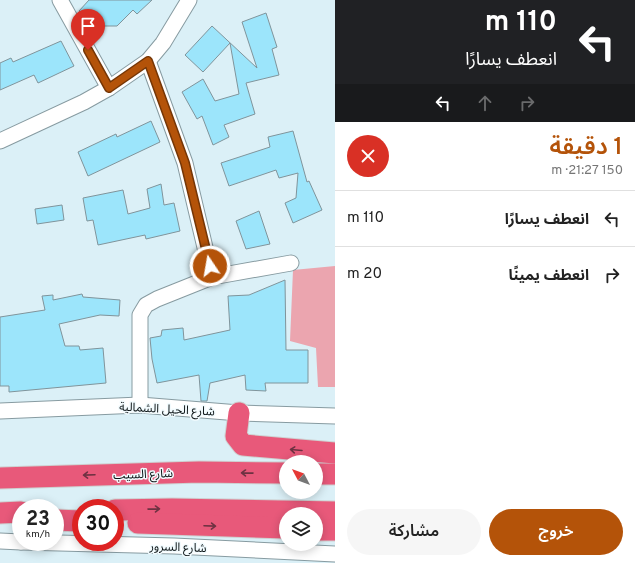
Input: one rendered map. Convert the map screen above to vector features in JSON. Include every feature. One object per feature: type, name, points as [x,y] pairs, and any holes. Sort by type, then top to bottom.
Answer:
[{"type":"highway","points":[[239,414],[236,436],[243,445],[335,453]]},
{"type":"highway","name":"شارع السيب","points":[[0,478],[199,472],[279,473]]},
{"type":"highway","points":[[323,474],[335,474]]},
{"type":"highway","points":[[124,510],[172,509],[335,512]]},
{"type":"highway","points":[[124,522],[279,528]]},
{"type":"highway","points":[[323,530],[335,530]]},
{"type":"street","points":[[60,0],[109,88]]},
{"type":"street","points":[[0,141],[84,102],[109,88],[148,61],[164,43],[189,0]]},
{"type":"street","points":[[148,61],[185,163],[212,277]]},
{"type":"street","points":[[140,405],[140,315],[146,305],[157,298],[212,277],[291,263]]},
{"type":"street","name":"شارع الحيل الشمالية","points":[[0,411],[140,405],[239,414],[335,416]]},
{"type":"street","name":"شارع السرور","points":[[0,541],[12,542]]},
{"type":"street","name":"شارع السرور","points":[[64,543],[174,546],[335,554]]},
{"type":"shaded area","points":[[335,266],[335,387],[318,387],[316,348],[290,341],[293,270]]},
{"type":"building","points":[[89,0],[152,0],[137,14],[133,10],[117,26],[95,26],[79,11]]},
{"type":"building","points":[[266,13],[277,47],[272,49],[279,75],[246,83],[255,114],[224,125],[229,137],[213,145],[202,116],[197,119],[182,92],[203,79],[215,101],[239,94],[230,43],[203,72],[185,55],[212,26],[257,68],[242,22]]},
{"type":"building","points":[[61,41],[74,66],[38,83],[34,75],[0,90],[0,63],[11,58],[13,62]]},
{"type":"building","points":[[151,121],[160,142],[88,176],[78,152],[116,134],[117,137]]},
{"type":"building","points":[[293,131],[307,182],[309,181],[322,210],[293,223],[285,203],[296,198],[298,173],[279,178],[276,170],[229,186],[221,163],[270,147],[268,137]]},
{"type":"building","points":[[161,184],[164,205],[174,203],[180,231],[146,239],[145,235],[98,245],[93,220],[87,221],[83,198],[123,190],[128,214],[150,208],[147,189]]},
{"type":"building","points":[[62,205],[64,220],[37,224],[35,209]]},
{"type":"building","points":[[259,211],[270,244],[246,249],[236,221]]},
{"type":"building","points":[[285,280],[286,350],[308,350],[308,383],[265,383],[266,391],[246,390],[245,375],[210,383],[207,401],[201,401],[199,375],[157,383],[152,359],[150,338],[161,336],[162,330],[183,328],[184,340],[230,330],[228,296],[249,295]]},
{"type":"building","points":[[82,294],[83,297],[120,300],[119,316],[100,315],[59,324],[65,346],[79,346],[80,350],[103,348],[106,383],[9,392],[9,386],[0,386],[0,317],[45,310],[42,296],[53,295],[53,300]]},
{"type":"route","points":[[88,50],[109,88],[148,61],[185,163],[210,266]]}]
